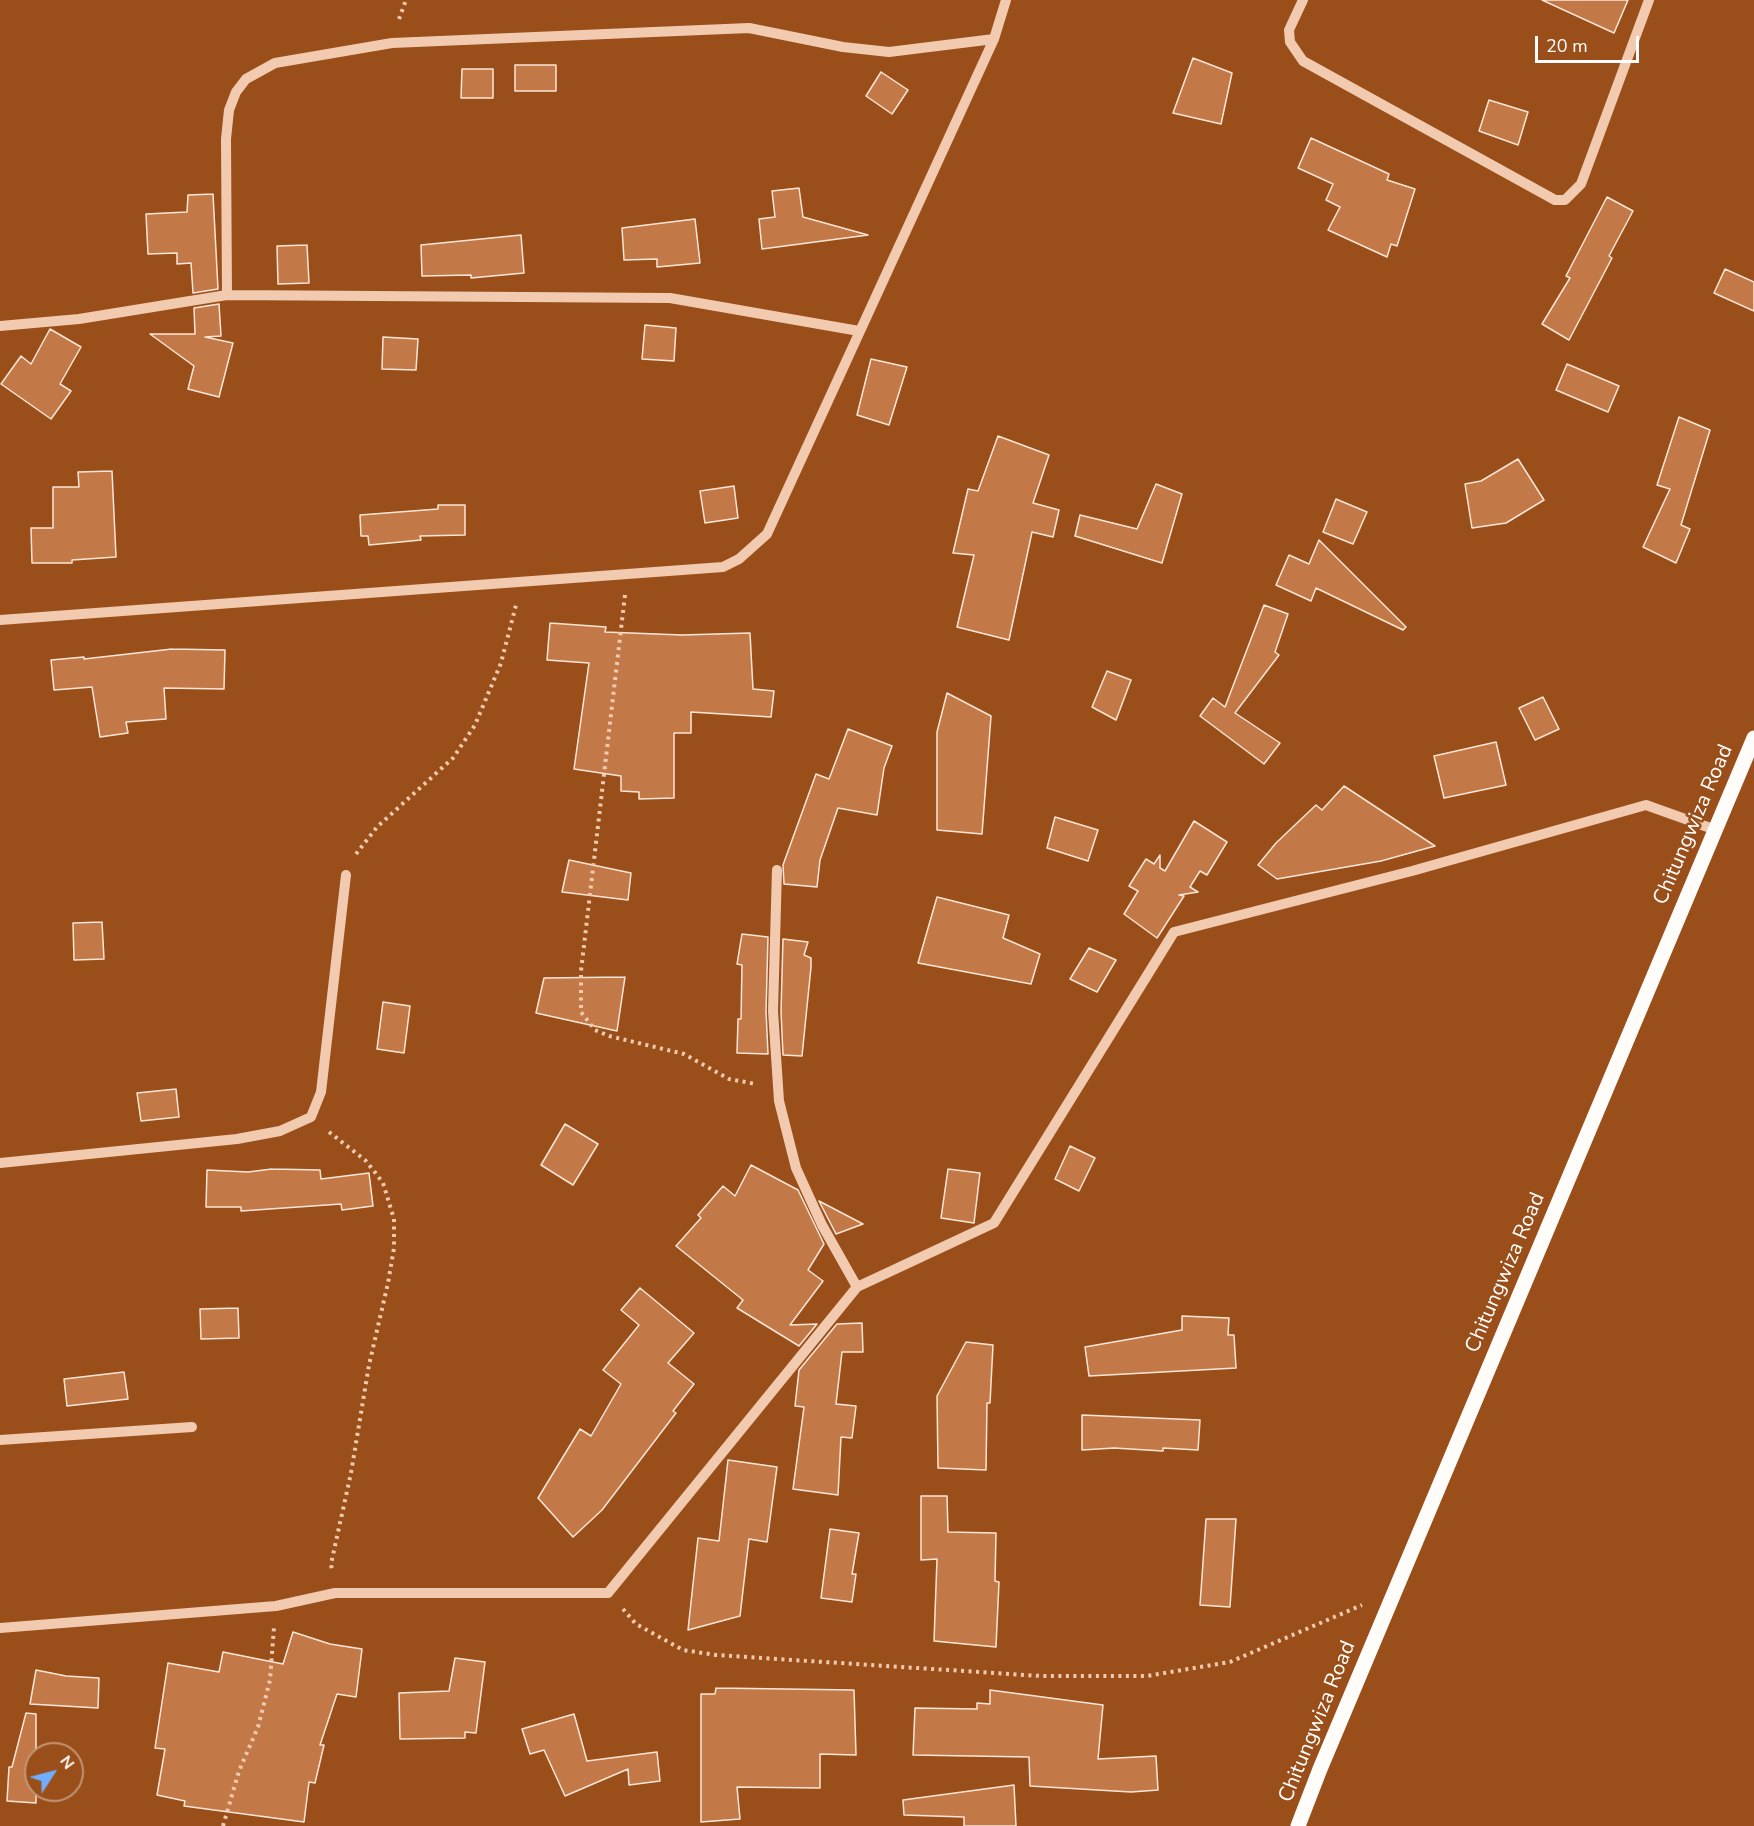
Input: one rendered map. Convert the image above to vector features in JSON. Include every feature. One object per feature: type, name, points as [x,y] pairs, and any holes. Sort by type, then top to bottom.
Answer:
[{"type":"main road","name":"Chitungwiza Road","points":[[1298,1826],[1754,738]]},
{"type":"street","points":[[0,620],[723,567],[754,548],[767,534],[994,39],[1006,0]]},
{"type":"street","points":[[1303,0],[1289,30],[1290,42],[1303,61],[1555,200],[1565,200],[1574,194],[1581,184],[1649,0]]},
{"type":"street","points":[[227,295],[226,139],[229,110],[237,92],[246,80],[275,63],[392,43],[715,29],[749,28],[843,47],[889,52],[994,39]]},
{"type":"street","points":[[0,326],[79,319],[227,295],[670,298],[859,331]]},
{"type":"street","points":[[0,1628],[276,1606],[335,1593],[608,1593],[857,1287],[994,1222],[1174,932],[1412,871],[1646,805],[1716,830]]},
{"type":"street","points":[[777,870],[773,1011],[776,1086],[796,1168],[822,1225],[857,1287]]},
{"type":"street","points":[[0,1163],[237,1140],[280,1131],[311,1117],[321,1092],[346,875]]},
{"type":"street","points":[[0,1440],[192,1427]]},
{"type":"path","points":[[627,573],[623,626],[581,971],[581,1012],[595,1030],[609,1036],[684,1054],[729,1079],[776,1086]]},
{"type":"path","points":[[346,875],[359,846],[391,813],[453,758],[475,725],[501,663],[521,581]]},
{"type":"path","points":[[311,1117],[374,1170],[383,1183],[394,1219],[394,1248],[388,1283],[369,1365],[351,1473],[331,1564],[335,1593]]},
{"type":"path","points":[[608,1593],[636,1624],[683,1650],[716,1655],[1041,1676],[1147,1676],[1230,1662],[1395,1590]]},
{"type":"path","points":[[223,1826],[239,1771],[258,1727],[270,1680],[276,1606]]},
{"type":"building","points":[[1542,0],[1628,0],[1614,33]]},
{"type":"building","points":[[1193,58],[1232,73],[1221,124],[1173,113]]},
{"type":"building","points":[[515,65],[556,65],[556,91],[515,91]]},
{"type":"building","points":[[462,69],[493,69],[493,98],[461,98]]},
{"type":"building","points":[[881,72],[908,90],[892,114],[866,96]]},
{"type":"building","points":[[1489,100],[1528,112],[1518,145],[1479,131]]},
{"type":"building","points":[[1311,138],[1389,174],[1387,180],[1415,189],[1397,246],[1391,244],[1387,257],[1328,230],[1340,207],[1326,200],[1333,184],[1298,168]]},
{"type":"building","points":[[799,188],[803,217],[868,235],[762,249],[759,219],[775,217],[772,191]]},
{"type":"building","points":[[213,194],[218,289],[193,293],[191,263],[177,264],[177,253],[148,254],[146,214],[187,212],[188,195]]},
{"type":"building","points":[[1607,197],[1633,211],[1609,256],[1612,258],[1569,340],[1542,324],[1570,278],[1566,276]]},
{"type":"building","points":[[695,219],[700,263],[657,267],[657,259],[624,260],[622,228]]},
{"type":"building","points":[[521,235],[524,273],[471,278],[471,275],[422,276],[421,245]]},
{"type":"building","points":[[307,245],[309,283],[278,284],[277,246]]},
{"type":"building","points":[[1725,269],[1754,282],[1754,311],[1714,293]]},
{"type":"building","points":[[219,304],[221,336],[205,337],[233,343],[219,397],[188,389],[194,366],[150,334],[195,334],[194,308]]},
{"type":"building","points":[[645,325],[676,328],[674,361],[642,359]]},
{"type":"building","points":[[50,329],[81,347],[60,384],[71,391],[51,419],[1,384],[21,356],[31,364]]},
{"type":"building","points":[[383,337],[418,339],[416,370],[382,369]]},
{"type":"building","points":[[871,359],[907,367],[889,425],[857,415]]},
{"type":"building","points":[[1567,364],[1619,386],[1608,412],[1556,390]]},
{"type":"building","points":[[1679,417],[1710,430],[1681,525],[1690,529],[1676,563],[1643,547],[1670,489],[1657,485]]},
{"type":"building","points":[[998,436],[1049,455],[1033,503],[1059,510],[1053,537],[1032,532],[1009,640],[957,627],[974,555],[953,553],[968,489],[978,491]]},
{"type":"building","points":[[1518,459],[1544,500],[1506,523],[1472,528],[1465,484],[1481,481]]},
{"type":"building","points":[[112,471],[116,557],[72,560],[72,563],[32,563],[31,528],[53,528],[53,487],[79,487],[78,472]]},
{"type":"building","points":[[1156,484],[1182,494],[1162,563],[1075,536],[1080,515],[1137,529]]},
{"type":"building","points":[[734,486],[738,518],[705,523],[700,491]]},
{"type":"building","points":[[1336,499],[1367,512],[1353,544],[1323,532]]},
{"type":"building","points":[[438,505],[465,505],[465,535],[420,536],[421,540],[369,545],[368,536],[361,536],[360,515],[438,509]]},
{"type":"building","points":[[1319,540],[1406,627],[1403,630],[1316,588],[1311,601],[1276,585],[1289,555],[1309,564]]},
{"type":"building","points":[[1264,605],[1288,614],[1275,652],[1279,655],[1235,713],[1280,743],[1264,764],[1200,716],[1213,698],[1225,707]]},
{"type":"building","points":[[550,623],[606,627],[605,632],[682,635],[750,633],[753,689],[774,691],[771,717],[691,712],[691,733],[674,733],[674,798],[639,799],[639,792],[621,791],[621,776],[574,769],[589,663],[547,660]]},
{"type":"building","points":[[172,649],[225,650],[224,689],[164,688],[166,719],[126,722],[128,733],[100,737],[92,687],[54,690],[51,660],[84,657],[84,659]]},
{"type":"building","points":[[1107,671],[1131,680],[1116,720],[1092,707]]},
{"type":"building","points":[[947,693],[991,716],[982,834],[937,830],[937,732]]},
{"type":"building","points":[[1543,697],[1559,729],[1535,740],[1519,708]]},
{"type":"building","points":[[848,729],[892,746],[884,768],[877,815],[838,808],[820,860],[817,887],[784,884],[783,865],[816,774],[829,779]]},
{"type":"building","points":[[1496,742],[1506,785],[1444,798],[1434,756]]},
{"type":"building","points":[[1344,786],[1435,846],[1381,861],[1277,879],[1258,865],[1276,843],[1316,805],[1322,810]]},
{"type":"building","points":[[1055,817],[1098,830],[1088,861],[1047,848]]},
{"type":"building","points":[[1194,821],[1227,842],[1207,875],[1200,871],[1190,887],[1198,892],[1179,895],[1184,896],[1157,938],[1124,914],[1138,891],[1129,886],[1146,859],[1154,864],[1160,855],[1160,868],[1165,871]]},
{"type":"building","points":[[569,860],[631,873],[628,900],[562,892]]},
{"type":"building","points":[[937,897],[1009,915],[1003,938],[1040,954],[1031,984],[918,963]]},
{"type":"building","points":[[102,922],[104,959],[74,960],[73,923]]},
{"type":"building","points":[[742,934],[768,937],[766,1011],[768,1054],[737,1053],[738,1019],[741,1019],[742,965],[737,964]]},
{"type":"building","points":[[783,939],[808,942],[804,955],[811,958],[802,1056],[783,1055],[781,1011]]},
{"type":"building","points":[[1089,948],[1116,960],[1097,992],[1070,979]]},
{"type":"building","points":[[625,977],[617,1031],[536,1013],[544,978]]},
{"type":"building","points":[[383,1002],[410,1006],[404,1053],[377,1049]]},
{"type":"building","points":[[176,1089],[179,1117],[141,1121],[137,1093]]},
{"type":"building","points":[[565,1124],[598,1144],[573,1185],[541,1165]]},
{"type":"building","points":[[1070,1146],[1095,1158],[1079,1191],[1055,1179]]},
{"type":"building","points":[[751,1165],[798,1190],[824,1244],[808,1270],[823,1281],[790,1325],[817,1324],[799,1346],[737,1308],[743,1300],[676,1246],[701,1218],[698,1215],[723,1186],[735,1196]]},
{"type":"building","points":[[272,1169],[320,1170],[321,1179],[369,1173],[373,1206],[342,1210],[341,1204],[241,1211],[241,1207],[206,1207],[207,1170],[248,1172]]},
{"type":"building","points":[[948,1169],[980,1173],[974,1223],[941,1218]]},
{"type":"building","points":[[819,1201],[863,1224],[836,1234]]},
{"type":"building","points":[[640,1288],[694,1333],[668,1363],[694,1384],[673,1411],[676,1413],[602,1510],[573,1537],[538,1498],[580,1429],[591,1436],[621,1384],[603,1370],[639,1325],[621,1310]]},
{"type":"building","points":[[238,1308],[239,1338],[201,1339],[200,1309]]},
{"type":"building","points":[[1182,1316],[1229,1318],[1228,1335],[1234,1335],[1236,1368],[1089,1376],[1085,1347],[1182,1330]]},
{"type":"building","points":[[862,1323],[863,1352],[842,1352],[836,1404],[856,1406],[852,1438],[841,1437],[838,1495],[793,1489],[804,1407],[795,1406],[799,1370],[837,1324]]},
{"type":"building","points":[[966,1342],[993,1345],[990,1403],[987,1403],[986,1470],[938,1468],[937,1396]]},
{"type":"building","points":[[124,1372],[128,1399],[67,1406],[64,1379]]},
{"type":"building","points":[[1082,1415],[1200,1420],[1198,1450],[1163,1448],[1163,1451],[1114,1448],[1082,1450]]},
{"type":"building","points":[[728,1460],[777,1467],[767,1542],[749,1539],[740,1616],[688,1630],[698,1538],[719,1541]]},
{"type":"building","points":[[921,1496],[947,1496],[948,1532],[996,1533],[995,1581],[999,1582],[996,1647],[934,1641],[937,1559],[921,1560]]},
{"type":"building","points":[[1206,1519],[1236,1519],[1230,1607],[1200,1605]]},
{"type":"building","points":[[830,1529],[859,1533],[852,1574],[856,1574],[852,1602],[821,1598]]},
{"type":"building","points":[[293,1632],[330,1644],[362,1649],[356,1697],[337,1694],[320,1745],[324,1745],[315,1783],[309,1782],[304,1822],[184,1806],[185,1801],[157,1795],[165,1749],[155,1748],[168,1663],[219,1672],[223,1652],[283,1664]]},
{"type":"building","points":[[455,1658],[485,1662],[476,1733],[465,1732],[465,1738],[400,1739],[399,1693],[449,1691]]},
{"type":"building","points":[[36,1670],[66,1676],[99,1678],[98,1708],[30,1704]]},
{"type":"building","points":[[716,1688],[854,1690],[856,1755],[820,1754],[820,1788],[737,1787],[740,1819],[701,1822],[701,1694],[715,1694]]},
{"type":"building","points":[[990,1690],[1103,1705],[1098,1759],[1156,1756],[1158,1790],[1131,1792],[1030,1786],[1029,1757],[913,1755],[915,1708],[977,1709],[977,1703],[990,1704]]},
{"type":"building","points":[[26,1713],[36,1714],[36,1742],[24,1742],[24,1802],[36,1803],[7,1801],[9,1767],[12,1767]]},
{"type":"building","points":[[574,1714],[587,1761],[657,1752],[660,1781],[629,1785],[628,1769],[565,1796],[544,1750],[530,1754],[522,1729]]},
{"type":"building","points":[[1014,1785],[1016,1826],[964,1826],[964,1817],[904,1815],[903,1800]]}]
